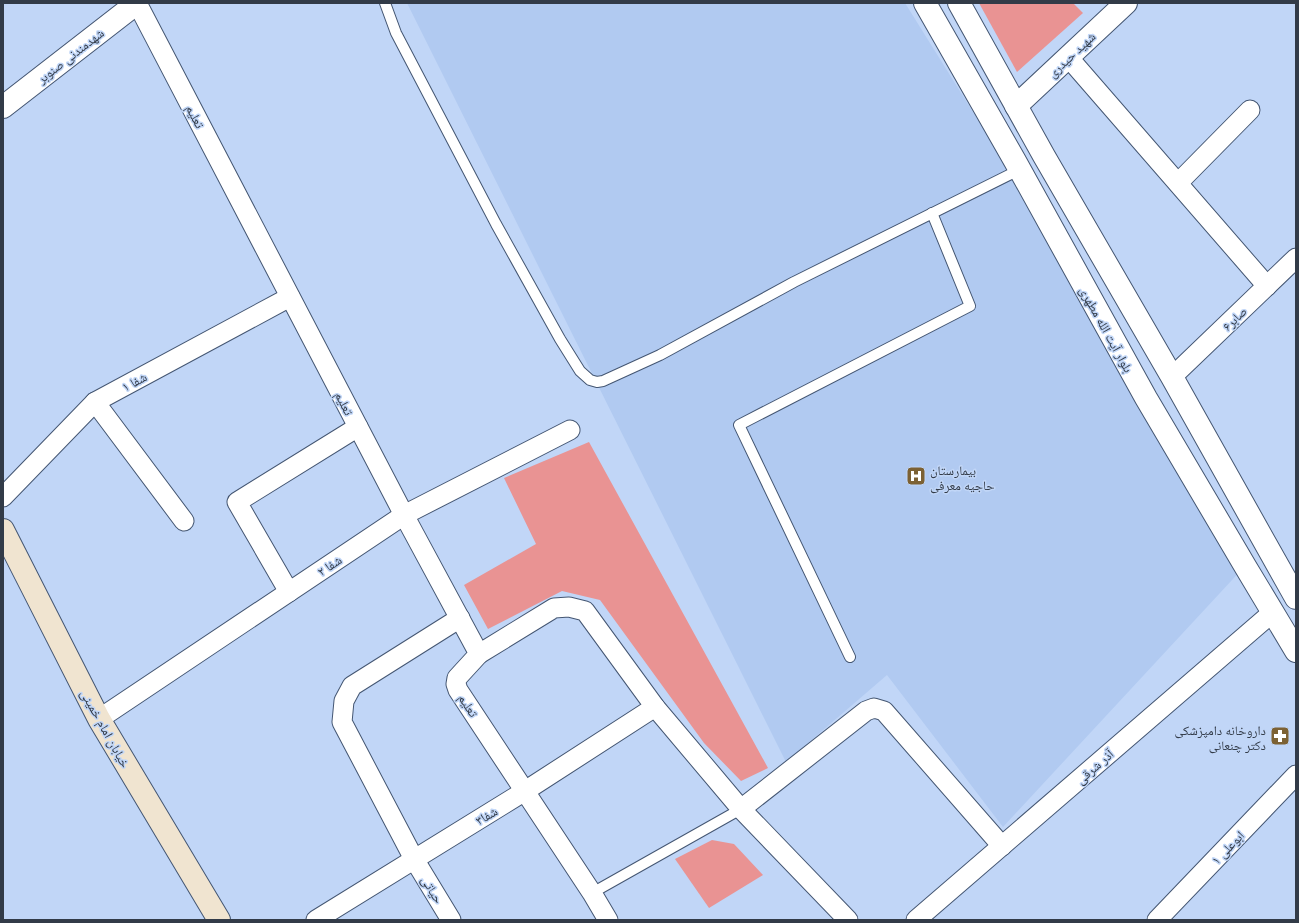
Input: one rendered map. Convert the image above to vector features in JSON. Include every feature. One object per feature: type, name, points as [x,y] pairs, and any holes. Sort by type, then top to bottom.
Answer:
[{"type":"main road","name":"خیابان امام خمینی","points":[[3,530],[99,719],[220,920]]},
{"type":"street","name":"شهدمندنی صنوبر","points":[[3,107],[137,3]]},
{"type":"street","name":"تعلیم","points":[[137,3],[404,515],[479,654],[457,678],[456,684],[458,690],[592,893],[608,920]]},
{"type":"street","name":"بلوار آیت الله مطهری","points":[[925,3],[1146,398],[1296,651]]},
{"type":"street","points":[[958,3],[1044,156],[1172,377],[1296,598]]},
{"type":"street","name":"شهید حیدری","points":[[1016,106],[1126,3]]},
{"type":"street","points":[[1068,57],[1267,286]]},
{"type":"street","points":[[1178,183],[1250,110]]},
{"type":"street","points":[[1019,170],[1044,156]]},
{"type":"street","name":"صابر۶","points":[[1172,377],[1296,258]]},
{"type":"street","name":"شفا ۱","points":[[3,497],[95,402],[290,297]]},
{"type":"street","points":[[1146,398],[1172,377]]},
{"type":"street","points":[[95,402],[184,521]]},
{"type":"street","points":[[289,592],[237,502],[358,427]]},
{"type":"street","name":"شفا ۲","points":[[99,719],[404,515],[570,430]]},
{"type":"street","points":[[479,654],[554,608],[569,607],[585,611],[654,707],[741,809],[848,920]]},
{"type":"street","name":"آذر شرقی","points":[[916,920],[1273,612]]},
{"type":"street","name":"حیاتی","points":[[451,920],[414,859],[342,722],[344,701],[352,686],[460,618]]},
{"type":"street","name":"شفا۳","points":[[316,920],[525,791],[654,707]]},
{"type":"street","points":[[741,809],[866,711],[874,708],[884,711],[1002,846]]},
{"type":"street","name":"ابوعلی ۱","points":[[1157,920],[1296,775]]},
{"type":"lane","points":[[385,3],[396,33],[496,224],[560,339],[580,371],[590,380],[603,381],[660,355],[794,282],[1019,170]]},
{"type":"lane","points":[[850,657],[739,426],[970,306],[932,213]]},
{"type":"lane","points":[[592,893],[741,809]]},
{"type":"shaded area","name":"بیمارستان حاجیه معرفی","points":[[407,3],[905,3],[1011,173],[1245,566],[1003,827],[887,675],[786,762]]},
{"type":"shaded area","points":[[979,3],[1073,3],[1083,13],[1017,72]]},
{"type":"shaded area","points":[[589,442],[768,768],[741,781],[704,743],[600,600],[562,591],[488,629],[464,585],[536,544],[504,478]]},
{"type":"shaded area","points":[[712,840],[734,844],[763,875],[709,908],[675,859]]},
{"type":"place","name":"بیمارستان حاجیه معرفی","points":[[916,476]]},
{"type":"place","name":"داروخانه دامپزشکی دکتر چنعانی","points":[[1280,736]]}]
